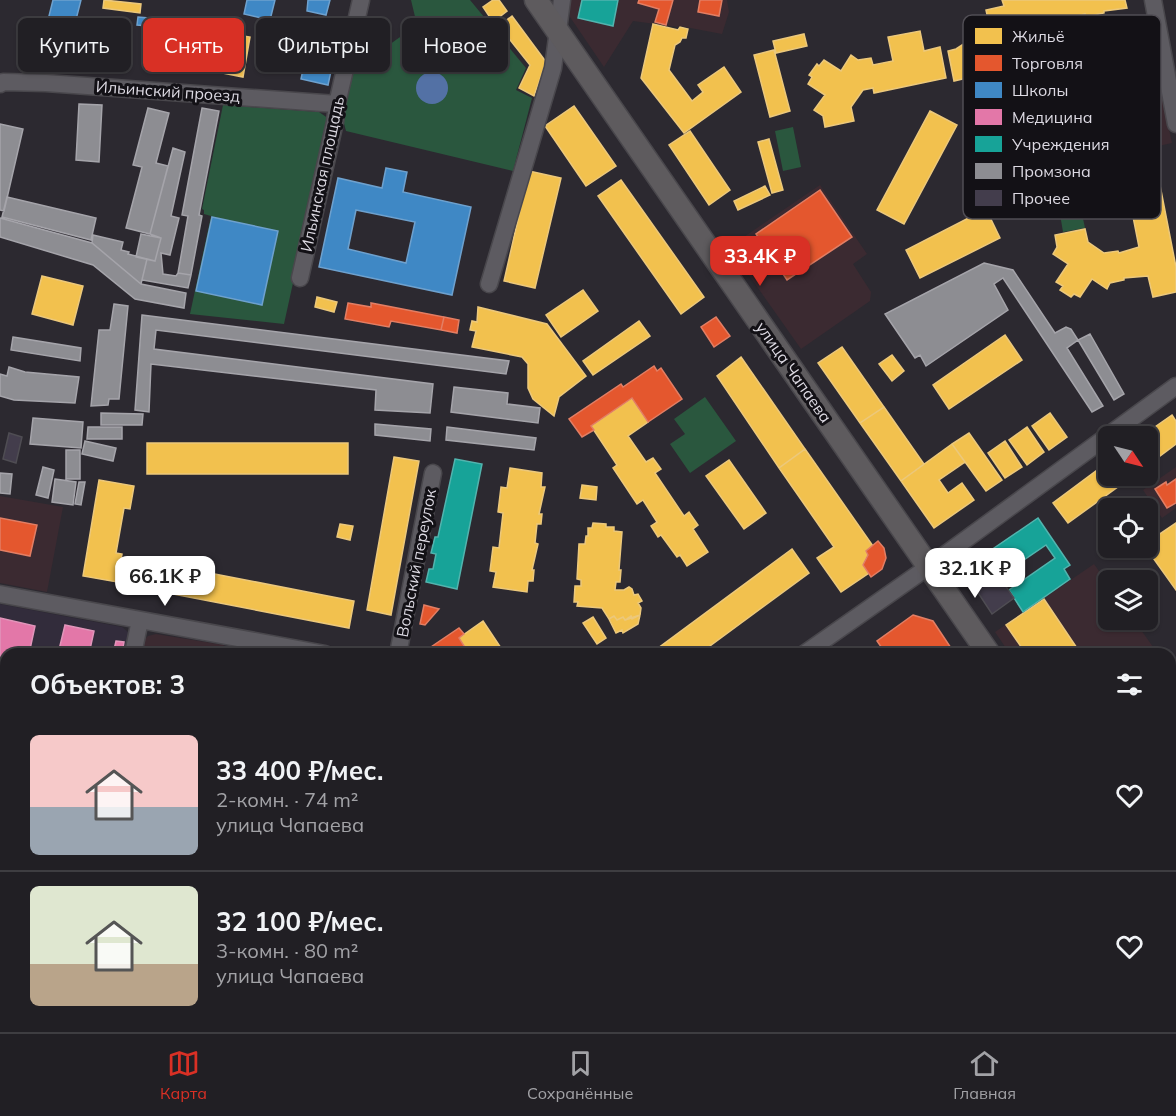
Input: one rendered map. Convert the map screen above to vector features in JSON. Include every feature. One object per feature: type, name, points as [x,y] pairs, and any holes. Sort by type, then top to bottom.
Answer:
[{"type":"street","name":"Ильинская площадь","points":[[300,278],[361,0]]},
{"type":"street","points":[[536,0],[558,31]]},
{"type":"street","points":[[489,284],[553,68],[562,0]]},
{"type":"street","points":[[1153,0],[1158,15]]},
{"type":"street","points":[[1161,25],[1169,50],[1176,124]]},
{"type":"street","name":"улица Чапаева","points":[[558,31],[985,648]]},
{"type":"street","name":"Ильинский проезд","points":[[0,84],[3,82],[46,83],[337,104]]},
{"type":"street","points":[[813,648],[928,567],[1176,386]]},
{"type":"street","name":"Вольский переулок","points":[[399,648],[433,473]]},
{"type":"street","points":[[0,594],[292,648]]},
{"type":"street","points":[[134,648],[140,620]]},
{"type":"shaded area","points":[[569,0],[727,0],[729,12],[722,34],[680,26],[633,21],[604,67],[570,17]]},
{"type":"shaded area","points":[[1161,91],[1172,143],[1161,145]]},
{"type":"shaded area","points":[[820,185],[867,254],[853,264],[871,292],[870,301],[801,349],[729,247]]},
{"type":"shaded area","points":[[1176,467],[1176,508],[1162,518],[1158,512],[1158,498],[1148,498],[1143,490],[1149,486],[1158,486],[1158,480]]},
{"type":"shaded area","points":[[0,496],[63,507],[47,592],[0,583]]},
{"type":"shaded area","points":[[1094,564],[1098,570],[1098,630],[1141,630],[1154,648],[1006,648],[995,632]]},
{"type":"shaded area","points":[[0,604],[122,627],[128,632],[130,640],[128,648],[0,648]]},
{"type":"shaded area","points":[[156,634],[224,645],[224,648],[141,648],[143,641],[148,636]]},
{"type":"green space","points":[[411,0],[470,0],[485,18],[415,18]]},
{"type":"green space","points":[[402,36],[402,72],[508,72],[508,46],[526,68],[516,90],[532,98],[513,171],[346,131],[341,112],[350,72],[390,72],[390,44]]},
{"type":"green space","points":[[223,105],[319,112],[329,119],[284,324],[190,314],[211,216],[204,214],[202,209]]},
{"type":"green space","points":[[793,127],[801,167],[783,171],[775,131]]},
{"type":"green space","points":[[1061,219],[1083,219],[1085,228],[1063,232]]},
{"type":"green space","points":[[705,397],[736,441],[690,473],[670,444],[685,434],[674,419]]},
{"type":"water","points":[[432,72],[443,77],[448,88],[443,99],[432,104],[421,99],[416,88],[421,77]]},
{"type":"building: Жильё","points":[[104,0],[141,4],[140,13],[103,8]]},
{"type":"building: Жильё","points":[[493,0],[499,0],[507,11],[498,18],[490,18],[483,7]]},
{"type":"building: Жильё","points":[[1002,0],[1125,0],[1127,8],[1104,11],[1104,13],[1094,15],[987,15],[986,10],[1004,6]]},
{"type":"building: Жильё","points":[[512,16],[546,62],[534,96],[519,88],[530,65],[508,37],[508,19]]},
{"type":"building: Жильё","points":[[653,24],[678,30],[680,27],[688,29],[686,38],[682,38],[675,45],[669,70],[692,101],[703,92],[698,85],[724,67],[741,92],[684,133],[641,78]]},
{"type":"building: Жильё","points":[[920,31],[924,51],[940,47],[946,78],[874,93],[873,88],[863,90],[851,107],[854,121],[825,127],[823,116],[814,110],[825,95],[808,84],[812,77],[809,75],[817,64],[819,66],[824,60],[841,71],[851,55],[858,60],[871,58],[873,65],[893,61],[888,37]]},
{"type":"building: Жильё","points":[[804,34],[807,46],[776,53],[773,41]]},
{"type":"building: Жильё","points":[[244,36],[250,37],[244,71]]},
{"type":"building: Жильё","points":[[963,44],[963,79],[954,81],[948,51]]},
{"type":"building: Жильё","points":[[774,50],[790,111],[770,117],[754,55]]},
{"type":"building: Жильё","points":[[218,72],[244,72],[243,77]]},
{"type":"building: Жильё","points":[[574,106],[616,166],[586,186],[545,126]]},
{"type":"building: Жильё","points":[[930,111],[957,125],[904,224],[877,210]]},
{"type":"building: Жильё","points":[[690,131],[730,190],[709,205],[669,145]]},
{"type":"building: Жильё","points":[[769,139],[783,190],[772,193],[758,142]]},
{"type":"building: Жильё","points":[[529,171],[561,178],[535,288],[504,281]]},
{"type":"building: Жильё","points":[[621,180],[704,297],[681,314],[598,196]]},
{"type":"building: Жильё","points":[[765,186],[770,195],[738,210],[734,201]]},
{"type":"building: Жильё","points":[[1161,190],[1176,267],[1176,292],[1153,297],[1148,276],[1124,278],[1124,280],[1110,283],[1107,289],[1092,279],[1080,297],[1074,294],[1071,297],[1060,290],[1063,286],[1056,282],[1068,264],[1053,254],[1057,247],[1055,235],[1085,229],[1088,242],[1104,253],[1118,251],[1119,253],[1139,247],[1133,219],[1161,219]]},
{"type":"building: Жильё","points":[[966,219],[991,219],[1000,238],[920,278],[906,250]]},
{"type":"building: Жильё","points":[[42,276],[83,286],[73,325],[32,314]]},
{"type":"building: Жильё","points":[[583,290],[598,311],[561,337],[546,315]]},
{"type":"building: Жильё","points":[[317,297],[337,302],[334,312],[315,307]]},
{"type":"building: Жильё","points":[[478,307],[547,324],[586,376],[559,397],[554,416],[533,399],[528,388],[528,364],[522,357],[472,347],[476,331],[470,330],[472,321],[477,322]]},
{"type":"building: Жильё","points":[[639,321],[650,336],[593,375],[583,361]]},
{"type":"building: Жильё","points":[[1005,335],[1022,360],[949,409],[933,385]]},
{"type":"building: Жильё","points":[[842,347],[884,407],[860,423],[818,363]]},
{"type":"building: Жильё","points":[[892,355],[904,371],[892,381],[879,364]]},
{"type":"building: Жильё","points":[[741,357],[805,449],[779,468],[717,376]]},
{"type":"building: Жильё","points":[[632,398],[648,422],[628,436],[646,462],[653,458],[661,469],[655,473],[684,516],[689,512],[698,525],[693,529],[708,552],[687,566],[680,555],[677,557],[661,535],[658,537],[651,526],[657,522],[643,500],[637,504],[613,468],[617,465],[591,426]]},
{"type":"building: Жильё","points":[[884,407],[924,464],[901,481],[860,423]]},
{"type":"building: Жильё","points":[[1050,413],[1067,437],[1049,450],[1032,426]]},
{"type":"building: Жильё","points":[[1172,415],[1176,421],[1176,444],[1158,458],[1158,426]]},
{"type":"building: Жильё","points":[[1027,427],[1044,452],[1027,465],[1009,440]]},
{"type":"building: Жильё","points":[[969,433],[1002,480],[986,491],[952,444]]},
{"type":"building: Жильё","points":[[1005,441],[1022,467],[1005,478],[988,453]]},
{"type":"building: Жильё","points":[[147,443],[348,443],[348,474],[147,474]]},
{"type":"building: Жильё","points":[[952,444],[965,462],[939,480],[948,493],[962,483],[974,500],[934,528],[901,481]]},
{"type":"building: Жильё","points":[[805,449],[873,546],[866,551],[868,555],[863,565],[869,573],[841,592],[817,558],[834,547],[779,468]]},
{"type":"building: Жильё","points":[[394,457],[419,461],[391,615],[367,610]]},
{"type":"building: Жильё","points":[[729,460],[766,513],[744,529],[706,476]]},
{"type":"building: Жильё","points":[[510,468],[542,473],[541,487],[545,487],[539,514],[542,514],[541,524],[537,524],[535,543],[538,544],[532,570],[534,570],[533,581],[528,581],[527,592],[493,587],[496,572],[490,571],[493,547],[499,548],[503,513],[498,512],[501,487],[507,488]]},
{"type":"building: Жильё","points":[[1098,469],[1098,486],[1119,486],[1103,498],[1098,498],[1098,501],[1068,523],[1053,503]]},
{"type":"building: Жильё","points":[[99,480],[134,486],[130,509],[124,508],[116,553],[122,554],[117,582],[83,576]]},
{"type":"building: Жильё","points":[[582,485],[597,487],[596,500],[580,498]]},
{"type":"building: Жильё","points":[[593,523],[606,524],[606,527],[614,527],[614,531],[622,532],[620,582],[616,582],[615,590],[624,590],[629,587],[634,595],[638,594],[642,601],[638,603],[641,608],[640,615],[632,619],[631,616],[625,620],[623,617],[617,620],[614,616],[609,619],[602,608],[577,606],[578,602],[574,602],[575,586],[581,586],[581,580],[577,579],[579,544],[585,544],[588,528],[592,528]]},
{"type":"building: Жильё","points":[[1176,523],[1176,590],[1153,558],[1158,558],[1158,535]]},
{"type":"building: Жильё","points":[[340,524],[353,526],[350,540],[337,537]]},
{"type":"building: Жильё","points":[[792,549],[809,573],[707,648],[658,648]]},
{"type":"building: Жильё","points":[[163,564],[354,601],[349,628],[157,591]]},
{"type":"building: Жильё","points":[[1044,599],[1077,648],[1022,648],[1006,625]]},
{"type":"building: Жильё","points":[[640,615],[638,624],[623,633],[622,630],[616,633],[609,619],[614,616],[617,620],[623,617],[625,620]]},
{"type":"building: Жильё","points":[[593,617],[606,638],[597,644],[583,623]]},
{"type":"building: Жильё","points":[[483,621],[501,648],[465,648],[459,638]]},
{"type":"building: Торговля","points":[[639,0],[673,0],[666,25],[655,22],[659,9],[638,3]]},
{"type":"building: Торговля","points":[[700,0],[722,0],[719,16],[698,12]]},
{"type":"building: Торговля","points":[[820,190],[852,237],[787,280],[756,234]]},
{"type":"building: Торговля","points":[[348,303],[371,307],[371,303],[444,317],[441,330],[391,321],[389,327],[345,319]]},
{"type":"building: Торговля","points":[[444,317],[459,320],[457,333],[441,330]]},
{"type":"building: Торговля","points":[[716,317],[730,336],[714,347],[701,327]]},
{"type":"building: Торговля","points":[[654,366],[657,371],[661,368],[682,399],[648,422],[632,398],[591,426],[594,430],[582,437],[569,419],[621,384],[623,387]]},
{"type":"building: Торговля","points":[[1176,479],[1176,503],[1167,508],[1155,489]]},
{"type":"building: Торговля","points":[[0,518],[37,525],[30,556],[0,550]]},
{"type":"building: Торговля","points":[[878,541],[884,548],[886,558],[882,569],[871,577],[863,565],[868,555],[866,551]]},
{"type":"building: Торговля","points":[[424,605],[439,609],[425,625],[420,624]]},
{"type":"building: Торговля","points":[[913,615],[933,621],[951,648],[882,648],[877,641]]},
{"type":"building: Торговля","points":[[459,628],[464,634],[459,638],[465,648],[429,648]]},
{"type":"building: Школы","points":[[53,0],[81,0],[76,18],[48,18]]},
{"type":"building: Школы","points":[[247,0],[275,0],[270,18],[244,14]]},
{"type":"building: Школы","points":[[308,0],[330,0],[326,15],[307,11]]},
{"type":"building: Школы","points":[[138,17],[149,18],[143,18],[143,26],[137,25]]},
{"type":"building: Школы","points":[[302,72],[331,72],[328,85],[301,79]]},
{"type":"building: Школы","points":[[386,168],[407,172],[403,192],[471,207],[452,295],[319,267],[338,178],[382,188]],"holes":[[[356,210],[415,222],[406,263],[348,249]]]},
{"type":"building: Школы","points":[[212,217],[278,231],[262,305],[196,291]]},
{"type":"building: Медицина","points":[[0,618],[35,626],[30,648],[0,648]]},
{"type":"building: Медицина","points":[[65,625],[94,631],[90,648],[59,648]]},
{"type":"building: Медицина","points":[[116,641],[124,642],[123,648],[114,648]]},
{"type":"building: Учреждения","points":[[582,0],[618,0],[613,26],[578,18]]},
{"type":"building: Учреждения","points":[[455,459],[482,464],[457,589],[426,582],[429,569],[433,569],[436,554],[431,553],[435,537],[438,537]]},
{"type":"building: Учреждения","points":[[1038,518],[1070,565],[1064,569],[1070,579],[1023,612],[1009,590],[1055,558],[1046,545],[999,577],[984,555]]},
{"type":"building: Промзона","points":[[79,104],[102,105],[99,162],[76,160]]},
{"type":"building: Промзона","points":[[148,108],[169,113],[156,163],[168,166],[150,234],[126,228],[142,167],[133,165]]},
{"type":"building: Промзона","points":[[202,108],[219,111],[199,215],[202,216],[191,275],[178,273],[188,216],[182,215]]},
{"type":"building: Промзона","points":[[0,124],[23,129],[4,211],[0,210]]},
{"type":"building: Промзона","points":[[173,148],[185,152],[171,216],[179,218],[170,255],[161,253],[163,274],[191,275],[188,288],[142,280],[147,259],[155,261],[161,238],[150,234]]},
{"type":"building: Промзона","points":[[7,197],[96,218],[91,240],[2,217]]},
{"type":"building: Промзона","points":[[0,218],[92,243],[141,284],[186,293],[184,308],[135,299],[93,265],[0,237]]},
{"type":"building: Промзона","points":[[141,234],[161,238],[155,261],[136,257]]},
{"type":"building: Промзона","points":[[93,235],[123,242],[121,250],[147,259],[141,284],[92,243]]},
{"type":"building: Промзона","points":[[984,263],[1013,270],[1055,333],[1066,327],[1071,329],[1078,340],[1067,348],[1103,406],[1092,412],[1003,278],[994,284],[1008,310],[926,366],[920,355],[915,358],[885,314]]},
{"type":"building: Промзона","points":[[114,304],[128,306],[119,399],[109,399],[108,405],[91,406],[99,330],[110,330]]},
{"type":"building: Промзона","points":[[142,315],[509,361],[506,374],[156,330],[154,349],[433,384],[430,413],[375,410],[376,390],[151,364],[149,412],[135,410]]},
{"type":"building: Промзона","points":[[1090,334],[1124,394],[1114,400],[1078,340]]},
{"type":"building: Промзона","points":[[13,337],[81,348],[80,361],[11,350]]},
{"type":"building: Промзона","points":[[9,367],[25,372],[79,377],[75,403],[14,400],[0,396],[0,374],[7,376]]},
{"type":"building: Промзона","points":[[454,387],[508,393],[507,404],[540,408],[538,423],[451,412]]},
{"type":"building: Промзона","points":[[101,413],[143,414],[142,425],[101,425]]},
{"type":"building: Промзона","points":[[33,418],[83,422],[81,448],[30,444]]},
{"type":"building: Промзона","points":[[375,424],[431,429],[430,441],[375,435]]},
{"type":"building: Промзона","points":[[88,427],[122,427],[122,439],[87,439]]},
{"type":"building: Промзона","points":[[447,427],[536,438],[534,450],[446,440]]},
{"type":"building: Промзона","points":[[85,441],[116,448],[113,461],[82,454]]},
{"type":"building: Промзона","points":[[66,450],[80,450],[80,479],[66,479]]},
{"type":"building: Промзона","points":[[43,467],[54,470],[48,498],[36,495]]},
{"type":"building: Промзона","points":[[0,473],[12,474],[10,494],[0,493]]},
{"type":"building: Промзона","points":[[55,479],[76,482],[73,505],[52,502]]},
{"type":"building: Промзона","points":[[79,482],[85,482],[81,505],[75,504]]},
{"type":"building: Прочее","points":[[9,433],[22,437],[16,463],[3,459]]},
{"type":"building: Прочее","points":[[984,555],[1014,598],[992,614],[963,570]]}]
